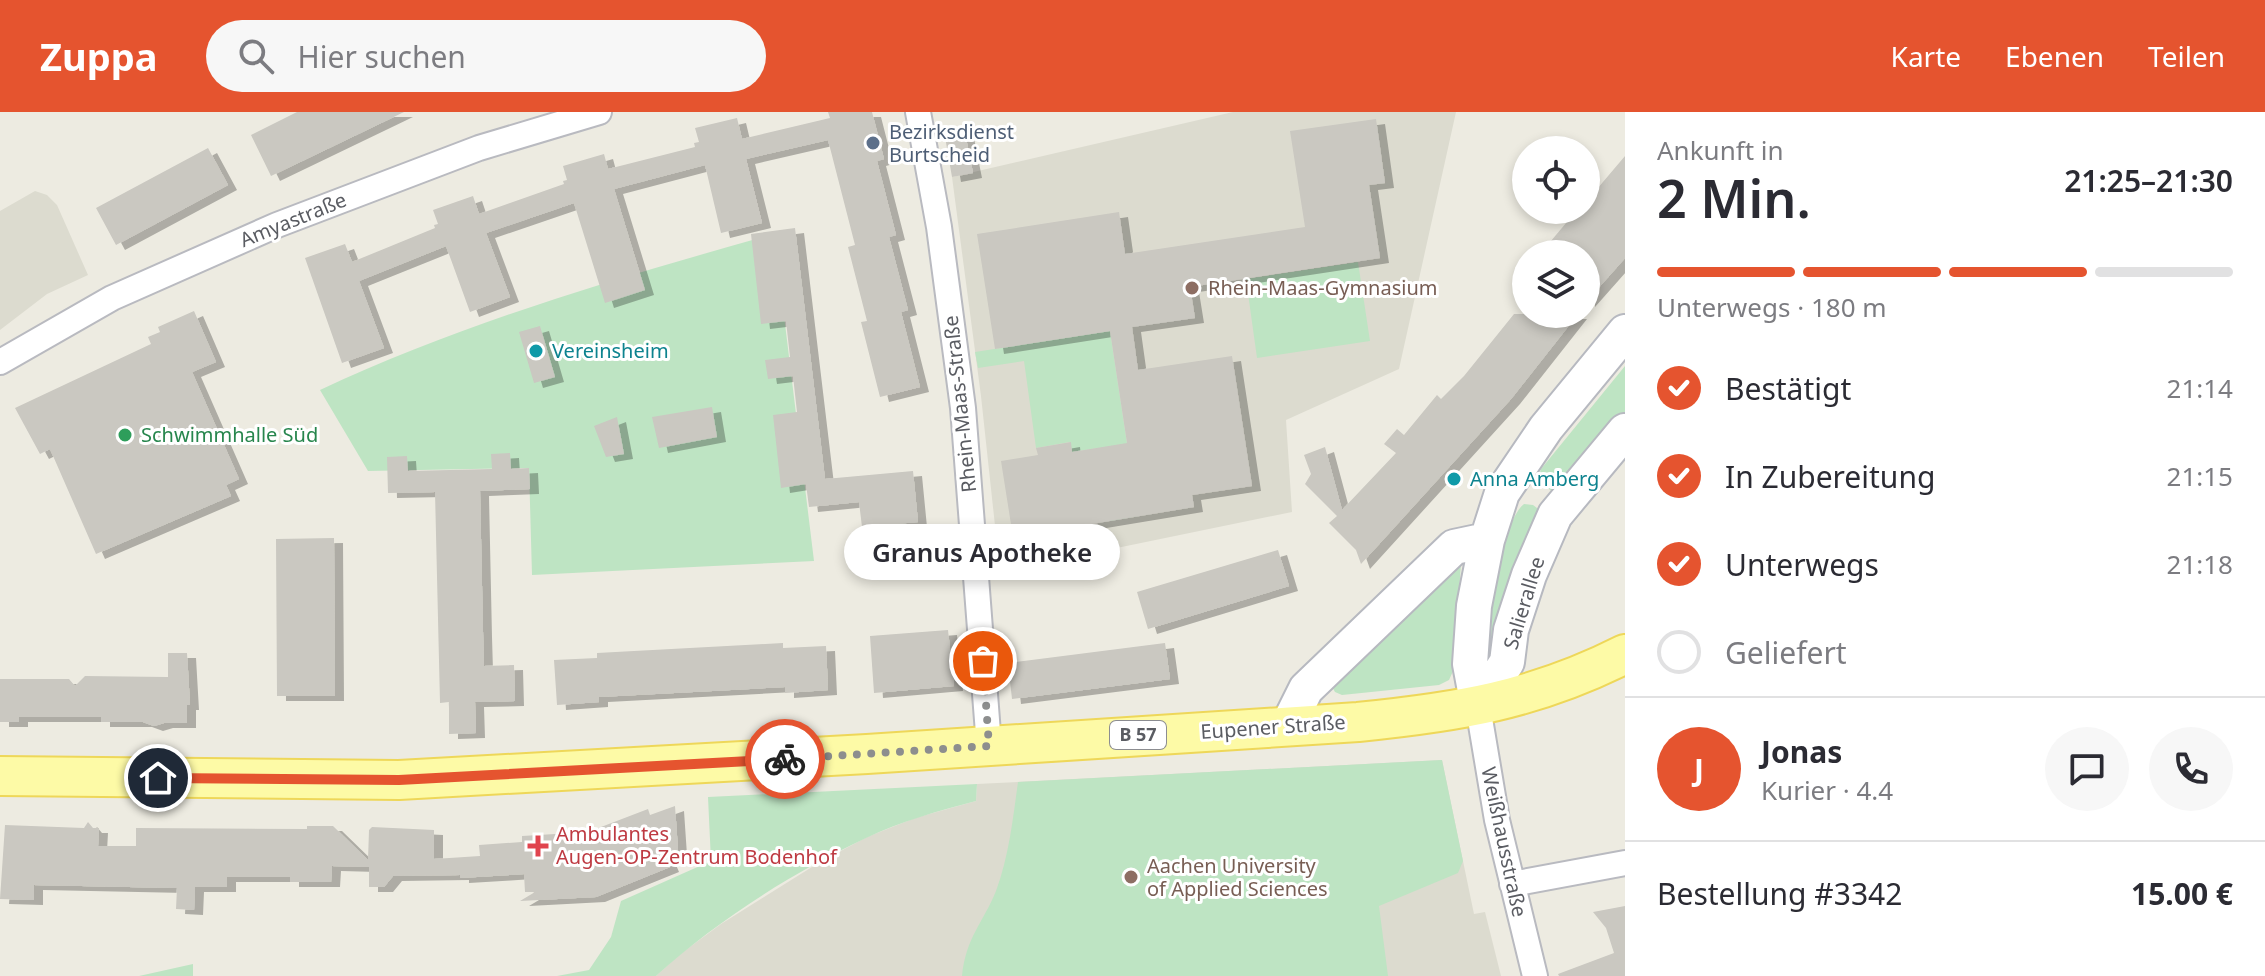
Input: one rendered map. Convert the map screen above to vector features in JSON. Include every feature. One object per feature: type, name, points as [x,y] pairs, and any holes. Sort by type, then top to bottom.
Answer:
[{"type":"main road","name":"Eupener Straße","points":[[0,776],[399,780],[1287,727],[1434,715],[1478,707],[1559,684],[1625,654]]},
{"type":"street","name":"Amyastraße","points":[[0,362],[112,298],[277,225],[479,148],[599,112]]},
{"type":"street","name":"Rhein-Maas-Straße","points":[[918,112],[939,227],[963,408],[989,746]]},
{"type":"street","name":"Salierallee","points":[[1478,707],[1469,652],[1474,606],[1487,540],[1502,493],[1546,428],[1625,332]]},
{"type":"street","name":"Salierallee","points":[[1478,707],[1507,662],[1511,630],[1529,575],[1555,515],[1625,431]]},
{"type":"street","points":[[1513,473],[1555,515]]},
{"type":"street","points":[[1287,727],[1306,689],[1454,547],[1487,540]]},
{"type":"street","name":"Weißhausstraße","points":[[1478,707],[1512,884],[1535,976]]},
{"type":"street","points":[[1512,884],[1625,863]]},
{"type":"shaded area","name":"Rhein-Maas-Gymnasium","points":[[1233,112],[1456,112],[1399,369],[1286,420],[1292,512],[1000,572],[952,177]]},
{"type":"shaded area","points":[[35,191],[47,195],[57,205],[88,275],[47,294],[0,330],[0,211]]},
{"type":"shaded area","name":"Aachen University of Applied Sciences","points":[[1442,760],[1474,914],[1485,912],[1501,976],[656,976],[721,924],[820,862],[867,837],[915,818],[976,801],[977,784]]},
{"type":"green space","points":[[774,234],[814,561],[532,575],[529,468],[368,471],[320,390],[487,322],[601,284]]},
{"type":"green space","points":[[1358,262],[1370,341],[1257,358],[1246,279]]},
{"type":"green space","points":[[1110,331],[1138,516],[1110,521],[1098,448],[1072,452],[1070,442],[1036,448],[1024,361],[978,368],[975,352]]},
{"type":"green space","points":[[1625,366],[1625,422],[1555,494],[1538,480],[1541,469]]},
{"type":"green space","points":[[1524,504],[1533,505],[1545,514],[1486,672],[1487,622],[1498,565],[1510,527]]},
{"type":"green space","points":[[1461,563],[1454,669],[1449,680],[1439,685],[1342,695],[1335,692],[1330,683]]},
{"type":"green space","name":"Aachen University of Applied Sciences","points":[[1442,760],[1463,861],[1458,873],[1379,906],[1388,976],[962,976],[971,940],[1000,878],[1018,782]]},
{"type":"green space","points":[[977,784],[976,801],[879,832],[783,882],[703,936],[656,976],[557,976],[589,970],[611,937],[621,901],[711,861],[708,797]]},
{"type":"green space","points":[[193,964],[193,976],[139,976]]},
{"type":"building","points":[[297,112],[404,112],[271,176],[251,135]]},
{"type":"building","points":[[828,112],[872,112],[884,159],[877,161],[896,235],[889,237],[908,310],[901,312],[920,387],[880,397],[861,322],[867,321],[848,247],[855,245],[828,140],[746,159],[762,223],[721,233],[705,165],[614,189],[645,290],[605,303],[574,203],[486,233],[510,297],[470,312],[446,246],[359,281],[384,348],[342,363],[305,258],[345,244],[352,262],[435,228],[434,225],[438,224],[433,210],[473,196],[479,214],[564,184],[563,181],[567,180],[563,166],[604,154],[608,169],[695,147],[694,143],[699,142],[695,128],[737,118],[742,139],[830,118]]},
{"type":"building","points":[[1376,119],[1385,183],[1369,185],[1380,258],[1190,287],[1195,318],[1132,327],[1138,370],[1232,356],[1252,486],[1192,495],[1194,507],[1013,537],[1001,461],[1038,455],[1036,448],[1071,442],[1072,452],[1127,443],[1110,331],[995,349],[977,234],[1119,212],[1125,254],[1305,227],[1290,131]]},
{"type":"building","points":[[964,128],[973,173],[952,177],[944,131]]},
{"type":"building","points":[[208,148],[228,185],[116,245],[96,208]]},
{"type":"building","points":[[1625,156],[1625,258],[1600,286],[1600,240],[1552,240],[1565,224],[1600,224],[1600,185]]},
{"type":"building","points":[[795,228],[825,479],[913,471],[918,522],[862,527],[859,502],[809,507],[806,484],[781,488],[773,415],[797,412],[793,376],[768,379],[765,360],[790,357],[786,321],[761,324],[751,234]]},
{"type":"building","name":"Schwimmhalle Süd","points":[[194,311],[216,362],[192,372],[239,479],[226,485],[231,496],[96,554],[50,449],[40,454],[15,408],[151,344],[148,337],[160,332],[158,327]]},
{"type":"building","points":[[1512,316],[1512,328],[1567,328],[1511,399],[1361,564],[1356,550],[1329,523],[1337,516],[1305,484],[1311,474],[1304,455],[1325,447],[1342,510],[1396,453],[1384,444],[1397,429],[1404,435],[1437,395],[1441,399],[1464,376]]},
{"type":"building","name":"Vereinsheim","points":[[540,326],[555,377],[534,383],[519,332]]},
{"type":"building","points":[[712,407],[717,437],[659,448],[652,417]]},
{"type":"building","points":[[617,417],[624,454],[606,457],[594,426]]},
{"type":"building","points":[[510,453],[511,469],[529,468],[530,489],[480,491],[484,666],[514,665],[515,701],[475,702],[476,733],[449,734],[449,702],[440,703],[435,492],[388,493],[387,457],[407,456],[408,471],[492,469],[491,454]]},
{"type":"building","points":[[334,538],[335,696],[277,696],[276,539]]},
{"type":"building","points":[[1278,550],[1289,586],[1148,629],[1137,592]]},
{"type":"building","points":[[948,630],[954,686],[874,693],[870,636]]},
{"type":"building","points":[[783,643],[783,648],[826,646],[828,690],[785,693],[785,687],[599,697],[599,702],[557,705],[554,660],[597,658],[597,653]]},
{"type":"building","points":[[1165,643],[1170,679],[1012,699],[1008,663]]},
{"type":"building","points":[[168,653],[187,653],[190,705],[187,705],[187,723],[154,726],[143,722],[101,722],[101,717],[19,717],[19,722],[0,722],[0,679],[69,679],[75,686],[85,676],[168,677]]},
{"type":"building","points":[[675,806],[678,850],[665,855],[670,867],[596,897],[520,901],[535,892],[525,892],[524,874],[460,878],[460,875],[393,876],[384,887],[369,887],[369,867],[332,866],[331,882],[290,882],[290,877],[227,877],[227,887],[195,887],[194,910],[176,909],[177,888],[34,885],[34,900],[0,899],[5,825],[84,828],[88,822],[93,828],[99,828],[98,846],[136,846],[136,828],[307,829],[307,826],[333,826],[368,860],[369,830],[372,827],[434,830],[434,859],[480,856],[479,845],[522,842],[522,836],[588,832],[648,809],[650,815]]},
{"type":"building","points":[[1625,906],[1625,976],[1559,976],[1614,953],[1606,928],[1593,912]]},
{"type":"way so far","points":[[785,759],[989,746],[983,661]]},
{"type":"place","name":"Bezirksdienst Burtscheid","points":[[873,143]]},
{"type":"place","name":"Rhein-Maas-Gymnasium","points":[[1192,288]]},
{"type":"place","name":"Vereinsheim","points":[[536,351]]},
{"type":"place","name":"Schwimmhalle Süd","points":[[125,435]]},
{"type":"place","name":"Anna Amberg","points":[[1454,479]]},
{"type":"place","name":"Granus Apotheke","points":[[983,661]]},
{"type":"place","name":"Ambulantes Augen-OP-Zentrum Bodenhof","points":[[538,846]]},
{"type":"place","name":"Aachen University of Applied Sciences","points":[[1131,877]]},
{"type":"route","points":[[158,778],[399,780],[785,759]]}]
